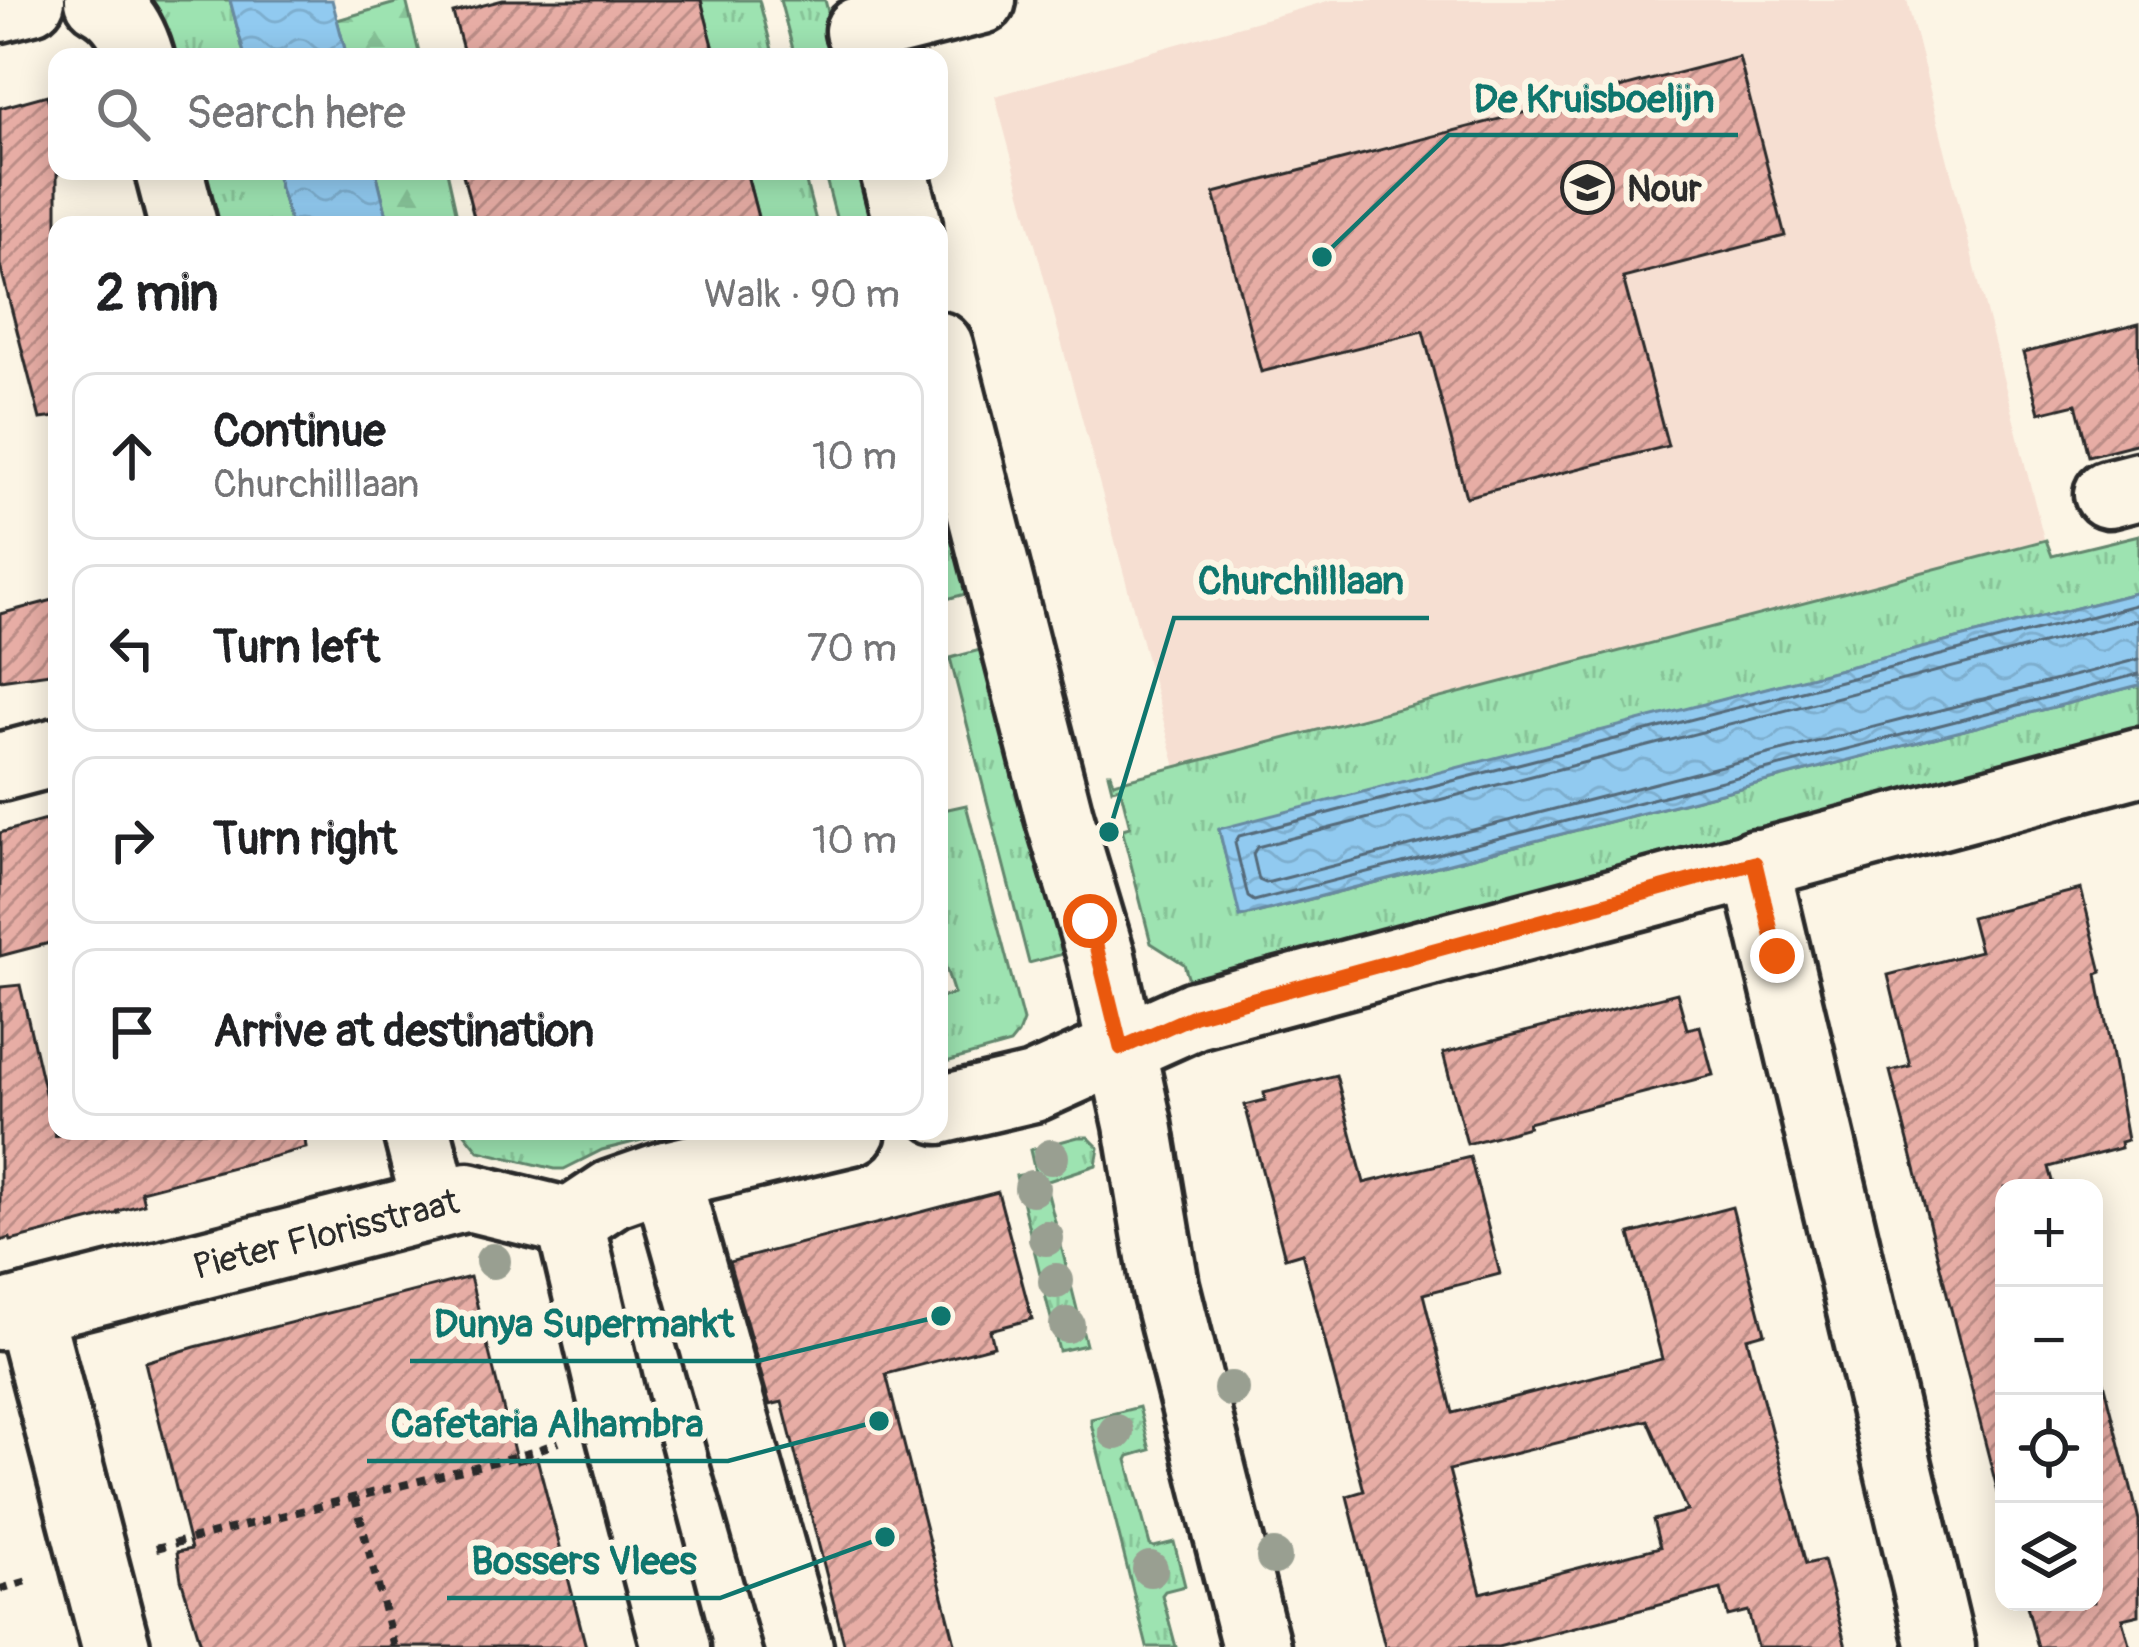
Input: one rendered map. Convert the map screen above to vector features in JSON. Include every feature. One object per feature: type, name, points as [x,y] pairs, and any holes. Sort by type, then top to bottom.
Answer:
[{"type":"street","points":[[0,8],[31,0]]},
{"type":"street","points":[[858,29],[982,0]]},
{"type":"street","points":[[171,180],[181,216]]},
{"type":"street","points":[[897,180],[906,216]]},
{"type":"street","points":[[948,382],[1058,816],[1101,956],[1138,1124],[1165,1286],[1256,1647]]},
{"type":"street","points":[[0,767],[48,754]]},
{"type":"street","points":[[948,1108],[1034,1088],[1195,1015],[2139,762]]},
{"type":"street","points":[[1755,863],[1941,1647]]},
{"type":"street","points":[[418,1140],[436,1204]]},
{"type":"street","points":[[676,1647],[570,1222],[613,1194],[666,1174],[813,1140]]},
{"type":"street","points":[[666,1174],[799,1647]]},
{"type":"street","name":"Pieter Florisstraat","points":[[14,1312],[468,1197],[570,1222]]},
{"type":"street","points":[[14,1312],[116,1647]]},
{"type":"path","points":[[0,1588],[533,1452],[617,1421]]},
{"type":"path","points":[[355,1497],[394,1647]]},
{"type":"shaded area","points":[[1331,0],[1907,0],[2044,539],[1177,771],[995,96]]},
{"type":"green space","points":[[144,0],[230,0],[243,48],[157,48]]},
{"type":"green space","points":[[406,0],[418,48],[345,48],[337,20]]},
{"type":"green space","points":[[701,0],[759,0],[772,48],[714,48]]},
{"type":"green space","points":[[780,0],[825,0],[838,48],[793,48]]},
{"type":"green space","points":[[190,180],[278,180],[288,216],[200,216]]},
{"type":"green space","points":[[378,180],[449,180],[457,216],[387,216]]},
{"type":"green space","points":[[748,180],[805,180],[815,216],[758,216]]},
{"type":"green space","points":[[826,180],[871,180],[881,216],[836,216]]},
{"type":"green space","points":[[948,477],[977,591],[948,599]]},
{"type":"green space","points":[[2139,535],[2139,592],[1219,830],[1241,917],[2139,685],[2139,739],[1190,984],[1184,964],[1151,943],[1122,829],[1130,827],[1120,787],[1112,789],[1108,773],[1114,783],[2046,540],[2052,556]]},
{"type":"green space","points":[[991,647],[1071,952],[1029,963],[950,658]]},
{"type":"green space","points":[[966,805],[1023,1021],[1010,1044],[948,1061],[948,996],[954,994],[948,975],[948,809]]},
{"type":"green space","points":[[1088,1137],[1099,1148],[1096,1165],[1045,1182],[1086,1345],[1059,1351],[1016,1176],[1035,1172],[1030,1150]]},
{"type":"green space","points":[[470,1140],[642,1140],[602,1150],[564,1169],[479,1151]]},
{"type":"green space","points":[[1139,1407],[1150,1450],[1127,1460],[1150,1545],[1174,1542],[1185,1586],[1162,1595],[1176,1647],[1147,1647],[1091,1423],[1091,1419]]},
{"type":"water","points":[[230,0],[332,0],[345,48],[243,48]]},
{"type":"water","points":[[278,180],[378,180],[387,216],[288,216]]},
{"type":"water","points":[[2139,592],[2139,685],[1240,917],[1219,829]]},
{"type":"building","points":[[503,0],[701,0],[714,48],[463,48],[453,13]]},
{"type":"building","points":[[1739,57],[1785,236],[1623,278],[1668,446],[1466,497],[1423,331],[1261,372],[1214,193]]},
{"type":"building","points":[[47,95],[48,99],[48,180],[57,180],[57,216],[48,216],[48,418],[40,419],[0,265],[0,108]]},
{"type":"building","points":[[464,180],[748,180],[758,216],[474,216]]},
{"type":"building","points":[[2139,324],[2139,443],[2089,456],[2076,404],[2039,413],[2023,353]]},
{"type":"building","points":[[48,601],[48,673],[0,680],[0,614]]},
{"type":"building","points":[[45,820],[48,831],[48,943],[0,956],[0,833]]},
{"type":"building","points":[[2081,889],[2102,972],[2097,974],[2127,1140],[2120,1142],[2121,1148],[2049,1167],[2052,1179],[1995,1179],[1995,1481],[1890,1071],[1910,1066],[1888,975],[1980,951],[1971,917]]},
{"type":"building","points":[[20,985],[48,1106],[48,1140],[305,1140],[306,1148],[141,1191],[144,1204],[119,1213],[0,1241],[0,987]]},
{"type":"building","points":[[1677,993],[1687,1029],[1700,1026],[1713,1075],[1528,1123],[1529,1127],[1467,1144],[1443,1053]]},
{"type":"building","points":[[1336,1075],[1364,1183],[1470,1157],[1500,1274],[1423,1294],[1453,1413],[1662,1359],[1630,1234],[1732,1207],[1765,1333],[1747,1338],[1806,1564],[1823,1560],[1846,1647],[1757,1647],[1748,1611],[1728,1616],[1721,1589],[1498,1647],[1385,1647],[1347,1496],[1364,1491],[1302,1253],[1285,1258],[1245,1105],[1265,1100],[1264,1093]],"holes":[[[1648,1420],[1687,1511],[1653,1520],[1660,1547],[1481,1593],[1449,1470]]]},
{"type":"building","points":[[998,1192],[1032,1319],[990,1330],[994,1346],[886,1374],[956,1647],[845,1647],[782,1402],[770,1405],[729,1262]]},
{"type":"building","points":[[470,1277],[517,1463],[537,1458],[586,1647],[202,1647],[177,1552],[191,1549],[145,1362]]},
{"type":"building","points":[[2103,1378],[2139,1520],[2139,1615],[2122,1619],[2130,1647],[2038,1647],[2028,1611],[2103,1611]]},
{"type":"place","name":"Nour","points":[[1588,188]]},
{"type":"place","name":"De Kruisboelijn","points":[[1322,257]]},
{"type":"place","name":"Churchilllaan","points":[[1109,832]]},
{"type":"place","name":"Dunya Supermarkt","points":[[941,1316]]},
{"type":"place","name":"Cafetaria Alhambra","points":[[879,1421]]},
{"type":"place","name":"Bossers Vlees","points":[[885,1537]]},
{"type":"route","points":[[1090,921],[1121,1048],[1195,1015],[1755,863],[1777,956]]}]
